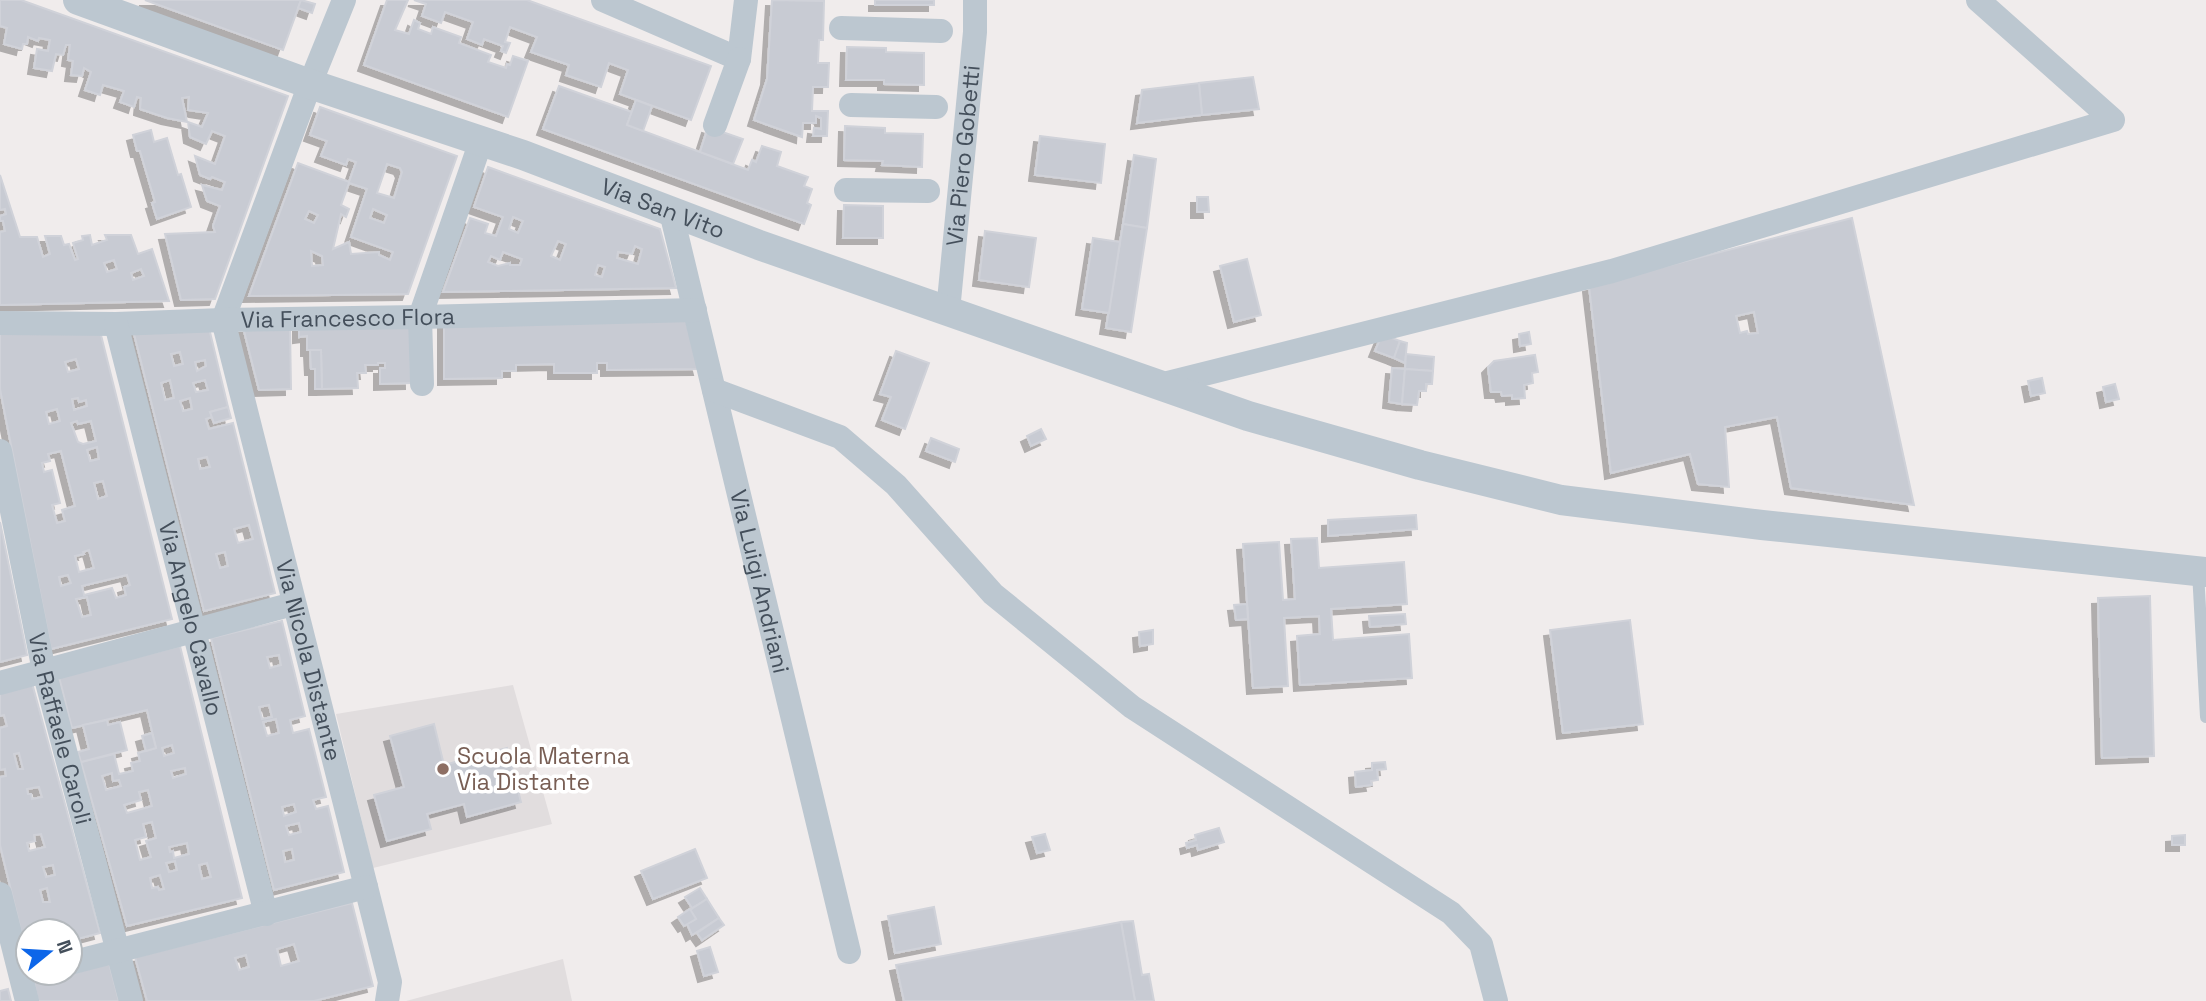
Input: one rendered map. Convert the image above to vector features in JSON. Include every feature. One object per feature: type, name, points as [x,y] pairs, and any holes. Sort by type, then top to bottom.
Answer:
[{"type":"street","name":"Via San Vito","points":[[78,0],[310,84],[481,141],[671,212],[1248,416],[1420,465],[1561,500],[1762,525],[2202,572]]},
{"type":"street","points":[[223,320],[344,0]]},
{"type":"street","points":[[603,0],[739,60]]},
{"type":"street","points":[[715,125],[739,60],[746,0]]},
{"type":"street","name":"Via Piero Gobetti","points":[[948,311],[975,32],[975,0]]},
{"type":"street","points":[[1160,385],[1612,271],[2113,120],[1978,0]]},
{"type":"street","points":[[841,28],[942,31]]},
{"type":"street","points":[[851,105],[936,107]]},
{"type":"street","points":[[422,384],[420,317],[481,141]]},
{"type":"street","points":[[846,190],[928,191]]},
{"type":"street","name":"Via Luigi Andriani","points":[[671,212],[849,952]]},
{"type":"street","name":"Via Francesco Flora","points":[[0,323],[116,324],[695,310]]},
{"type":"street","name":"Via Nicola Distante","points":[[223,320],[390,982],[387,1001]]},
{"type":"street","name":"Via Angelo Cavallo","points":[[116,324],[266,914]]},
{"type":"street","points":[[714,390],[840,437],[895,485],[992,594],[1132,707],[1451,913],[1481,943],[1496,1001]]},
{"type":"street","name":"Via Raffaele Caroli","points":[[0,451],[44,671],[131,1001]]},
{"type":"street","points":[[0,683],[293,604]]},
{"type":"street","points":[[84,959],[366,887]]},
{"type":"street","points":[[0,894],[14,959]]},
{"type":"lane","points":[[2202,572],[2206,716]]},
{"type":"shaded area","name":"Scuola Materna Via Distante","points":[[513,685],[552,824],[373,868],[336,714]]},
{"type":"shaded area","points":[[563,959],[572,1001],[406,1001]]},
{"type":"building","points":[[0,0],[21,0],[288,96],[215,299],[181,300],[165,234],[215,232],[213,226],[220,206],[207,201],[202,185],[222,190],[225,182],[200,175],[195,156],[215,164],[225,136],[212,131],[206,144],[190,137],[188,122],[202,127],[208,113],[188,110],[189,97],[182,98],[187,122],[140,109],[141,98],[137,97],[134,107],[120,102],[124,91],[103,85],[100,95],[85,90],[91,72],[84,68],[82,76],[71,75],[73,61],[68,60],[70,45],[66,45],[63,55],[56,54],[52,71],[34,68],[37,49],[48,51],[50,40],[39,38],[38,41],[28,37],[27,44],[23,44],[22,49],[4,44],[7,28],[0,26]]},
{"type":"building","points":[[145,0],[301,0],[283,50]]},
{"type":"building","points":[[301,0],[315,4],[312,13],[298,8]]},
{"type":"building","points":[[387,0],[408,0],[395,30],[409,34],[414,20],[420,23],[418,29],[431,34],[433,27],[461,37],[459,43],[491,55],[488,62],[506,68],[513,56],[528,61],[508,117],[364,65]]},
{"type":"building","points":[[414,0],[527,0],[711,66],[691,120],[620,94],[628,70],[609,63],[601,87],[566,75],[569,65],[531,52],[537,37],[510,27],[505,42],[510,43],[506,53],[501,51],[503,46],[484,39],[482,45],[467,39],[473,22],[445,12],[441,23],[422,16],[426,4]]},
{"type":"building","points":[[772,0],[824,1],[823,40],[819,40],[818,63],[829,63],[828,87],[813,87],[812,111],[828,111],[827,136],[813,136],[814,128],[821,129],[821,118],[816,116],[816,123],[803,123],[802,137],[754,120],[767,79]]},
{"type":"building","points":[[875,0],[934,0],[934,5],[875,5]]},
{"type":"building","points":[[847,47],[924,53],[924,85],[884,84],[884,80],[846,80]]},
{"type":"building","points":[[1253,77],[1259,109],[1202,115],[1199,83]]},
{"type":"building","points":[[1199,83],[1202,115],[1137,123],[1142,90]]},
{"type":"building","points":[[559,86],[632,112],[627,125],[748,170],[752,160],[756,162],[762,146],[781,152],[777,166],[808,177],[804,186],[812,189],[807,203],[811,205],[804,224],[543,129]]},
{"type":"building","points":[[636,100],[652,106],[643,131],[627,125]]},
{"type":"building","points":[[320,107],[457,156],[408,294],[249,296],[298,163],[349,182],[356,162],[348,159],[346,165],[321,156],[327,141],[310,135]],"holes":[[[387,164],[400,168],[402,172],[394,198],[377,193]],[[349,183],[367,189],[351,237],[393,252],[390,260],[379,255],[379,252],[351,254],[349,242],[333,249],[341,214],[346,217],[349,209],[341,205]],[[373,209],[387,215],[384,223],[370,218]],[[309,211],[318,215],[314,223],[305,219]],[[311,251],[322,256],[323,265],[312,266]]]},
{"type":"building","points":[[845,126],[885,128],[885,133],[923,134],[922,167],[882,165],[883,161],[844,160]]},
{"type":"building","points":[[708,127],[743,139],[733,164],[700,152]]},
{"type":"building","points":[[151,130],[154,142],[167,138],[191,207],[157,219],[152,203],[155,202],[133,135]]},
{"type":"building","points":[[1040,136],[1105,144],[1101,183],[1035,175]]},
{"type":"building","points":[[1134,155],[1156,159],[1147,228],[1123,224]]},
{"type":"building","points":[[488,167],[660,229],[676,288],[443,292],[470,218],[488,224],[485,233],[496,236],[503,217],[474,207]],"holes":[[[513,217],[523,221],[518,233],[509,229]],[[558,241],[566,244],[560,260],[551,256]],[[635,246],[642,249],[638,264],[617,258],[618,252],[632,254]],[[503,252],[522,259],[520,265],[510,263],[498,266],[488,262],[491,256],[500,260]],[[598,265],[605,267],[602,277],[595,275]]]},
{"type":"building","points":[[0,175],[20,237],[37,237],[43,257],[50,254],[45,236],[61,236],[64,245],[69,244],[75,260],[78,259],[73,243],[83,240],[82,236],[90,235],[92,245],[107,240],[105,235],[131,235],[138,254],[152,249],[169,301],[0,305],[0,232],[5,231],[0,216],[6,214],[5,209],[0,210]],"holes":[[[114,260],[117,269],[107,272],[104,263]],[[141,269],[144,276],[133,280],[131,273]]]},
{"type":"building","points":[[1197,197],[1208,197],[1209,212],[1197,212]]},
{"type":"building","points":[[844,205],[883,206],[883,238],[843,238]]},
{"type":"building","points":[[1852,218],[1914,505],[1791,488],[1777,417],[1725,427],[1729,487],[1698,484],[1690,454],[1611,473],[1589,286]],"holes":[[[1754,312],[1758,333],[1740,333],[1736,316]]]},
{"type":"building","points":[[1123,224],[1147,228],[1131,332],[1106,328]]},
{"type":"building","points":[[985,231],[1036,238],[1029,287],[979,280]]},
{"type":"building","points":[[1093,238],[1120,242],[1109,313],[1082,309]]},
{"type":"building","points":[[1247,259],[1261,315],[1234,322],[1220,266]]},
{"type":"building","points":[[685,317],[699,369],[607,370],[607,363],[597,363],[597,373],[554,373],[554,364],[516,365],[516,371],[502,371],[502,378],[444,379],[444,321]]},
{"type":"building","points":[[410,323],[411,383],[380,384],[380,368],[385,368],[385,363],[378,363],[365,365],[366,373],[357,373],[358,388],[322,389],[321,350],[307,350],[307,336],[299,337],[299,326]]},
{"type":"building","points":[[290,326],[291,389],[259,390],[243,327]]},
{"type":"building","points":[[209,328],[228,407],[210,412],[212,417],[206,419],[209,429],[233,423],[275,593],[204,611],[133,330]],"holes":[[[180,352],[183,364],[174,366],[171,354]],[[205,360],[206,366],[197,371],[195,362]],[[170,380],[174,398],[165,400],[161,383]],[[205,380],[208,390],[196,392],[193,383]],[[190,398],[192,409],[183,411],[180,401]],[[207,457],[210,467],[200,469],[198,459]],[[249,525],[253,539],[238,543],[234,529]],[[225,552],[228,566],[220,568],[216,554]]]},
{"type":"building","points":[[100,331],[172,619],[51,649],[0,389],[0,333]],"holes":[[[76,359],[79,369],[68,372],[65,362]],[[78,398],[79,402],[86,400],[87,406],[74,410],[72,399]],[[57,409],[60,421],[49,424],[46,412]],[[91,421],[96,441],[83,444],[78,442],[71,423]],[[97,447],[99,459],[90,461],[87,450]],[[61,451],[75,506],[62,510],[65,521],[57,523],[52,505],[60,503],[52,470],[44,472],[42,463],[50,461],[48,454]],[[103,481],[107,496],[98,499],[94,483]],[[89,550],[94,568],[79,572],[75,556],[84,554],[83,552]],[[68,575],[71,583],[61,586],[59,577]],[[127,575],[130,585],[124,587],[126,595],[116,598],[112,588],[84,595],[82,586]],[[87,597],[91,615],[82,617],[76,599]]]},
{"type":"building","points":[[1529,332],[1531,344],[1520,346],[1519,334]]},
{"type":"building","points":[[1382,334],[1400,341],[1394,358],[1375,351]]},
{"type":"building","points":[[1400,341],[1407,343],[1405,363],[1394,358]]},
{"type":"building","points":[[310,350],[321,350],[322,389],[315,389],[315,369],[311,369]]},
{"type":"building","points":[[896,351],[929,363],[905,429],[882,420],[891,397],[880,394]]},
{"type":"building","points":[[1406,354],[1434,357],[1433,371],[1405,369]]},
{"type":"building","points":[[1535,355],[1538,372],[1532,373],[1533,383],[1524,385],[1525,398],[1512,399],[1512,395],[1502,396],[1501,392],[1491,392],[1488,367],[1494,361]]},
{"type":"building","points":[[1392,368],[1405,369],[1402,404],[1389,402]]},
{"type":"building","points":[[1405,369],[1433,371],[1432,384],[1426,384],[1426,391],[1419,391],[1417,405],[1402,404]]},
{"type":"building","points":[[2042,378],[2045,393],[2031,396],[2028,381]]},
{"type":"building","points":[[2115,384],[2119,399],[2106,402],[2103,387]]},
{"type":"building","points":[[228,407],[231,418],[214,423],[210,412]]},
{"type":"building","points":[[1041,429],[1046,439],[1031,446],[1027,436]]},
{"type":"building","points":[[931,438],[959,449],[955,462],[926,451]]},
{"type":"building","points":[[1416,515],[1417,529],[1328,536],[1328,520]]},
{"type":"building","points":[[0,522],[27,655],[0,662]]},
{"type":"building","points":[[1317,538],[1319,568],[1404,562],[1407,604],[1331,609],[1333,640],[1409,634],[1412,678],[1300,685],[1297,636],[1320,634],[1319,616],[1284,618],[1288,686],[1253,688],[1243,544],[1279,542],[1283,600],[1295,599],[1291,539]]},
{"type":"building","points":[[2150,596],[2154,756],[2102,758],[2098,598]]},
{"type":"building","points":[[1247,604],[1248,619],[1236,620],[1234,605]]},
{"type":"building","points":[[1405,614],[1406,624],[1370,627],[1369,616]]},
{"type":"building","points":[[1630,620],[1643,724],[1563,733],[1550,630]]},
{"type":"building","points":[[282,621],[305,716],[290,720],[293,733],[309,729],[326,797],[313,800],[316,809],[328,806],[344,872],[274,890],[211,638]],"holes":[[[279,655],[281,665],[270,668],[267,657]],[[269,705],[272,717],[262,719],[259,707]],[[276,719],[279,733],[267,736],[263,722]],[[294,804],[296,812],[284,816],[282,807]],[[299,823],[301,832],[289,835],[286,826]],[[292,849],[294,860],[285,862],[283,851]]]},
{"type":"building","points":[[1153,630],[1153,644],[1140,646],[1139,632]]},
{"type":"building","points":[[180,646],[242,898],[127,926],[81,762],[114,754],[119,774],[133,771],[131,763],[140,761],[138,753],[156,748],[147,710],[72,728],[59,677]],"holes":[[[172,745],[174,753],[164,756],[162,748]],[[185,768],[186,774],[173,778],[171,771]],[[112,773],[113,781],[119,780],[121,786],[106,790],[102,776]],[[148,790],[152,806],[127,813],[124,805],[141,800],[139,792]],[[152,822],[156,838],[146,841],[151,857],[140,860],[135,840],[146,837],[143,824]],[[187,843],[189,854],[174,858],[173,851],[170,852],[169,847]],[[175,861],[177,870],[169,872],[166,863]],[[207,863],[211,877],[202,879],[199,865]],[[160,875],[164,889],[159,890],[158,887],[152,888],[150,878]]]},
{"type":"building","points":[[32,683],[100,933],[84,937],[84,917],[17,917],[0,845],[0,777],[6,776],[5,769],[0,770],[0,728],[7,726],[4,715],[0,716],[0,691]],"holes":[[[19,753],[23,769],[18,769],[14,754]],[[39,787],[42,797],[32,799],[27,789]],[[41,834],[45,847],[29,851],[27,843],[35,841],[34,835]],[[53,865],[55,875],[46,877],[43,867]],[[47,888],[50,902],[43,902],[40,890]]]},
{"type":"building","points":[[107,720],[108,725],[120,722],[127,750],[81,762],[78,752],[89,749],[83,725]]},
{"type":"building","points":[[434,724],[444,765],[507,748],[521,802],[467,817],[464,804],[427,814],[431,829],[387,841],[374,795],[404,787],[390,736]]},
{"type":"building","points":[[152,733],[156,748],[146,751],[142,736]]},
{"type":"building","points":[[1385,762],[1386,769],[1377,770],[1378,780],[1371,781],[1372,785],[1356,787],[1355,772],[1372,770],[1372,763]]},
{"type":"building","points":[[1219,828],[1224,842],[1198,850],[1197,845],[1187,848],[1186,843],[1196,840],[1195,835]]},
{"type":"building","points":[[1045,834],[1050,850],[1037,853],[1032,837]]},
{"type":"building","points":[[2185,835],[2185,845],[2172,845],[2172,836]]},
{"type":"building","points":[[695,849],[707,878],[653,899],[641,871]]},
{"type":"building","points":[[700,888],[707,899],[692,908],[685,897]]},
{"type":"building","points":[[707,899],[719,918],[692,935],[687,924],[696,919],[690,910]]},
{"type":"building","points":[[352,903],[373,986],[314,1001],[147,1001],[135,957]],"holes":[[[294,944],[299,961],[281,966],[277,949]],[[246,955],[249,967],[239,970],[235,958]]]},
{"type":"building","points":[[934,907],[941,944],[895,953],[888,916]]},
{"type":"building","points":[[690,909],[696,919],[684,926],[678,917]]},
{"type":"building","points":[[719,918],[724,925],[702,940],[697,933]]},
{"type":"building","points":[[1133,921],[1142,975],[1149,974],[1154,1001],[1135,1001],[1121,922]]},
{"type":"building","points":[[1121,922],[1135,1001],[904,1001],[896,965]]},
{"type":"building","points":[[710,947],[718,972],[704,976],[697,951]]},
{"type":"building","points":[[109,963],[119,1001],[38,1001],[35,987],[84,987],[84,969]]},
{"type":"building","points":[[8,989],[11,1001],[0,1001],[0,991]]},
{"type":"place","name":"Scuola Materna Via Distante","points":[[443,769]]}]
